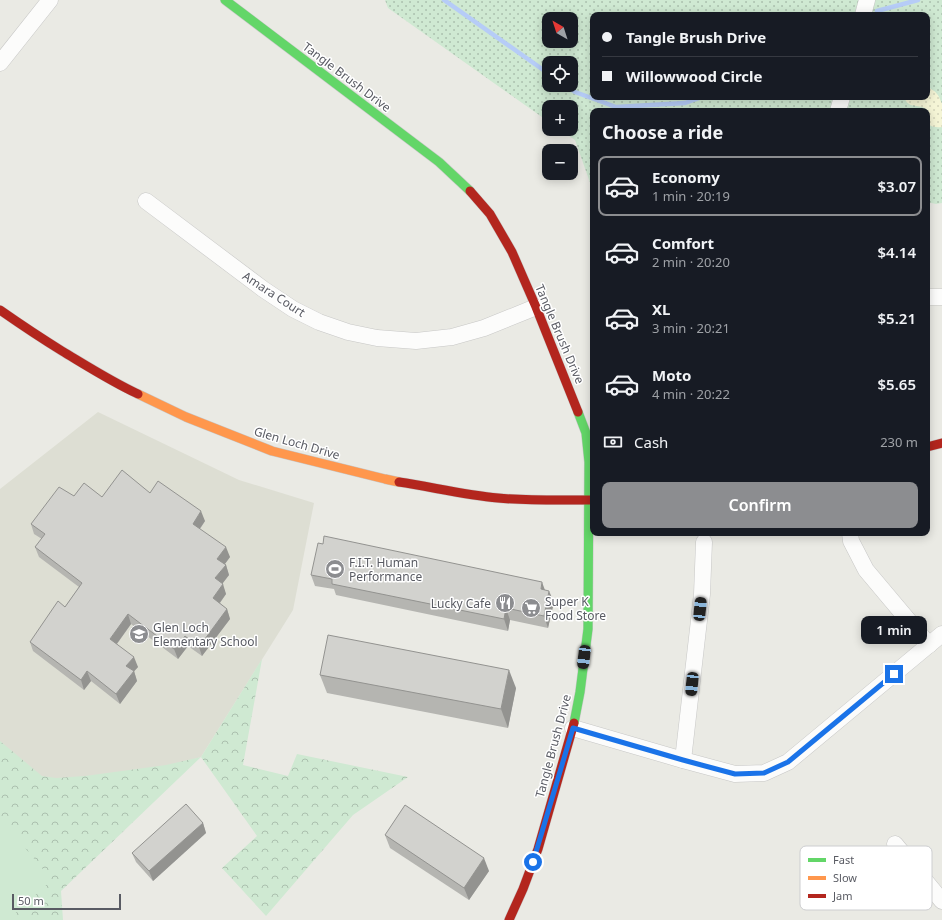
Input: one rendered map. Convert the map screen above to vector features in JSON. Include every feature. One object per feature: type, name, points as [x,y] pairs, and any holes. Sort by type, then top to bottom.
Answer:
[{"type":"street","points":[[0,63],[50,0]]},
{"type":"street","name":"Tangle Brush Drive","points":[[225,0],[439,162],[468,188],[490,214],[512,252],[579,414],[586,433],[590,481]]},
{"type":"street","points":[[864,12],[867,0]]},
{"type":"street","name":"Amara Court","points":[[146,201],[262,289],[286,305],[319,322],[348,332],[377,338],[416,341],[452,336],[484,328],[536,307]]},
{"type":"street","points":[[930,297],[942,297]]},
{"type":"street","name":"Glen Loch Drive","points":[[0,310],[86,366],[125,388],[186,417],[272,451],[385,480],[468,494],[529,500],[590,500]]},
{"type":"street","points":[[930,446],[942,444]]},
{"type":"street","name":"Tangle Brush Drive","points":[[510,920],[538,848],[573,728],[580,692],[588,629],[590,536]]},
{"type":"street","points":[[850,536],[851,541],[866,570],[929,645]]},
{"type":"street","points":[[683,760],[702,594],[704,542]]},
{"type":"street","points":[[573,728],[735,774],[764,773],[788,762],[942,634]]},
{"type":"street","points":[[932,889],[942,901]]},
{"type":"shaded area","name":"Glen Loch Elementary School","points":[[98,412],[239,480],[314,503],[293,610],[201,757],[0,818],[0,489]]},
{"type":"green space","points":[[385,0],[942,0],[942,203],[930,203],[930,108],[590,108],[590,182],[578,148],[578,144],[576,144],[575,140],[569,136],[578,136],[578,100],[542,100],[542,117],[388,8]]},
{"type":"green space","points":[[262,659],[243,765],[288,776],[297,754],[408,777],[353,815],[266,916],[222,868],[257,836],[201,757]]},
{"type":"green space","points":[[0,741],[42,776],[56,778],[85,776],[166,765],[201,757],[61,891],[63,920],[0,920]]},
{"type":"green space","points":[[0,818],[52,880],[8,920],[0,920]]},
{"type":"sand","points":[[930,88],[939,96],[942,103],[942,127],[930,125],[930,108],[911,105],[906,101],[930,100]]},
{"type":"building","points":[[122,470],[150,493],[158,481],[201,511],[193,524],[226,547],[217,559],[226,565],[215,578],[223,584],[213,598],[227,609],[199,647],[185,636],[174,649],[128,614],[110,639],[134,657],[126,666],[134,671],[116,694],[87,671],[81,680],[30,642],[58,601],[65,607],[82,583],[35,547],[45,534],[31,524],[59,487],[74,496],[84,483],[102,497]]},
{"type":"building","points":[[324,536],[542,582],[541,589],[549,591],[544,616],[506,608],[504,619],[332,584],[332,579],[311,575],[318,543],[323,544]]},
{"type":"building","points":[[328,635],[509,670],[501,709],[320,675]]},
{"type":"building","points":[[186,804],[203,823],[149,871],[132,853]]},
{"type":"building","points":[[405,805],[484,858],[464,888],[385,835]]},
{"type":"waterway","points":[[444,0],[542,69]]},
{"type":"waterway","points":[[877,11],[918,0]]},
{"type":"waterway","points":[[575,92],[590,97]]},
{"type":"waterway","points":[[597,100],[616,107],[685,103],[694,100]]},
{"type":"traffic: fast","points":[[225,0],[439,162],[470,191]]},
{"type":"traffic: fast","points":[[574,723],[580,692],[588,629],[589,462],[586,433],[578,412]]},
{"type":"traffic: slow","points":[[138,394],[186,417],[272,451],[399,482]]},
{"type":"traffic: jam","points":[[470,191],[490,214],[512,252],[536,307],[578,412]]},
{"type":"traffic: jam","points":[[0,310],[62,351],[109,379],[138,394]]},
{"type":"traffic: jam","points":[[930,446],[942,443]]},
{"type":"traffic: jam","points":[[399,482],[486,497],[534,500],[590,500]]},
{"type":"traffic: jam","points":[[509,920],[523,889],[538,849],[574,723]]},
{"type":"place","name":"F.I.T. Human Performance","points":[[335,569]]},
{"type":"place","name":"Lucky Cafe","points":[[505,603]]},
{"type":"place","name":"Super K Food Store","points":[[531,608]]},
{"type":"place","name":"Glen Loch Elementary School","points":[[139,634]]},
{"type":"route","points":[[533,862],[573,728],[735,774],[764,773],[788,762],[894,674]]}]
